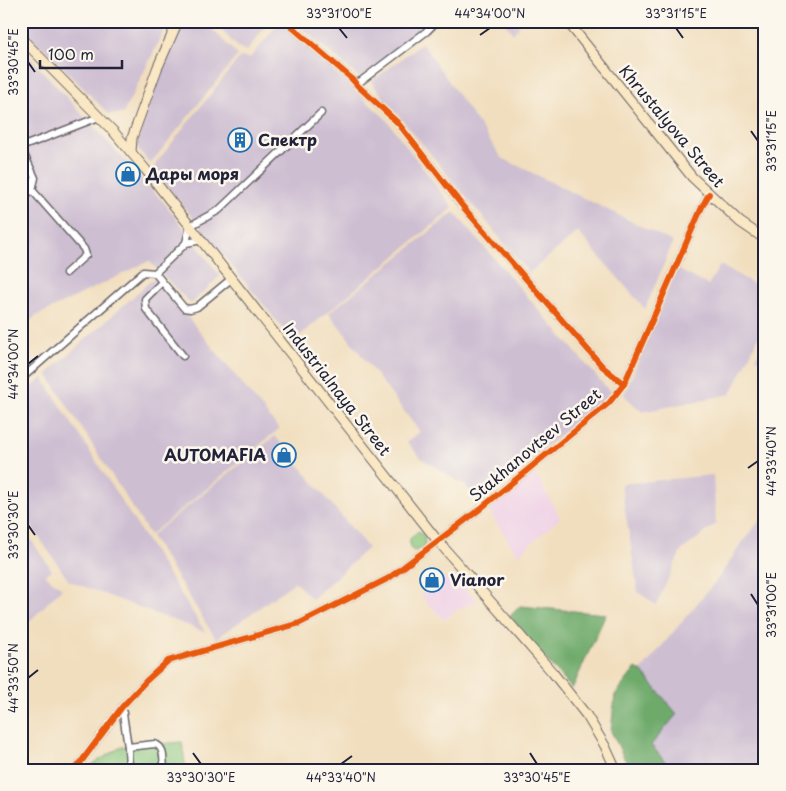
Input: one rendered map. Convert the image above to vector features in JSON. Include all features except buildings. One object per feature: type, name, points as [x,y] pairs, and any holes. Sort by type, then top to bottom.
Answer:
[{"type":"main road","points":[[131,152],[132,138],[157,68],[178,21]]},
{"type":"main road","name":"Khrustalyova Street","points":[[567,21],[692,177],[740,222],[765,239]]},
{"type":"main road","name":"Industrialnaya Street","points":[[21,38],[100,117],[131,152],[438,540],[588,716],[616,770]]},
{"type":"main road","points":[[113,131],[122,137],[132,138]]},
{"type":"street","points":[[286,21],[398,122],[464,208],[603,367],[624,384]]},
{"type":"street","points":[[356,83],[437,21]]},
{"type":"street","points":[[155,273],[186,243],[190,226],[219,210],[321,113]]},
{"type":"street","points":[[21,198],[32,190],[34,178],[21,147],[100,117]]},
{"type":"street","points":[[32,190],[84,249],[86,255],[66,273]]},
{"type":"street","name":"Stakhanovtsev Street","points":[[75,770],[81,766],[122,707],[168,661],[300,623],[388,578],[480,509],[609,403],[624,384],[709,194]]},
{"type":"street","points":[[186,243],[202,240]]},
{"type":"street","points":[[22,375],[139,274],[147,271],[155,273],[184,308],[190,309],[197,307],[231,279]]},
{"type":"street","points":[[162,282],[145,299],[146,309],[183,356]]},
{"type":"street","points":[[122,707],[128,747],[129,770]]},
{"type":"street","points":[[128,747],[159,745],[162,750],[164,770]]},
{"type":"shaded area","points":[[21,21],[169,21],[123,114],[109,114],[41,46],[21,32]]},
{"type":"shaded area","points":[[182,21],[204,21],[238,55],[150,164],[136,146],[162,66]]},
{"type":"shaded area","points":[[212,21],[269,21],[247,51],[238,47]]},
{"type":"shaded area","points":[[294,21],[427,21],[415,34],[361,79]]},
{"type":"shaded area","points":[[504,21],[522,21],[513,34]]},
{"type":"shaded area","points":[[280,22],[386,119],[453,208],[293,341],[154,170],[156,163],[240,57],[250,58]]},
{"type":"shaded area","points":[[422,43],[502,158],[673,242],[645,309],[578,232],[529,273],[371,82]]},
{"type":"shaded area","points":[[21,48],[166,205],[220,276],[191,304],[149,261],[36,316],[21,328]]},
{"type":"shaded area","points":[[454,212],[611,393],[478,502],[466,486],[422,459],[407,442],[420,432],[329,313]]},
{"type":"shaded area","points":[[720,265],[765,290],[765,324],[731,394],[642,412],[624,395],[677,269],[708,285]]},
{"type":"shaded area","points":[[155,277],[279,429],[150,535],[47,374]]},
{"type":"shaded area","points":[[765,340],[765,363],[756,358]]},
{"type":"shaded area","points":[[43,378],[205,632],[69,581],[21,511],[21,397]]},
{"type":"shaded area","points":[[275,436],[368,548],[312,599],[295,582],[216,639],[151,536]]},
{"type":"shaded area","points":[[531,475],[538,478],[560,518],[518,555],[490,513],[493,505]]},
{"type":"shaded area","points":[[713,475],[716,524],[681,551],[656,605],[638,592],[621,484]]},
{"type":"shaded area","points":[[765,514],[765,770],[672,770],[651,745],[677,714],[641,671],[720,576],[742,543]]},
{"type":"shaded area","points":[[21,526],[52,570],[45,575],[62,588],[21,630]]},
{"type":"shaded area","points":[[453,574],[477,601],[457,610],[444,620],[420,595]]},
{"type":"green space","points":[[418,531],[424,536],[425,544],[423,548],[414,551],[410,548],[410,539]]},
{"type":"green space","points":[[520,606],[606,614],[572,689],[509,617]]},
{"type":"green space","points":[[636,668],[641,671],[677,714],[651,745],[672,770],[630,770],[611,731],[615,695]]},
{"type":"green space","points":[[182,742],[186,770],[83,770],[121,747]]},
{"type":"cycle path","points":[[285,21],[351,78],[398,123],[464,208],[603,367],[624,384]]},
{"type":"cycle path","points":[[75,770],[122,707],[168,661],[300,623],[389,578],[480,509],[609,403],[624,384],[709,194]]},
{"type":"place","name":"Спектр","points":[[240,140]]},
{"type":"place","name":"Дары моря","points":[[128,174]]},
{"type":"place","name":"AUTOMAFIA","points":[[284,455]]},
{"type":"place","name":"Vianor","points":[[432,580]]}]
